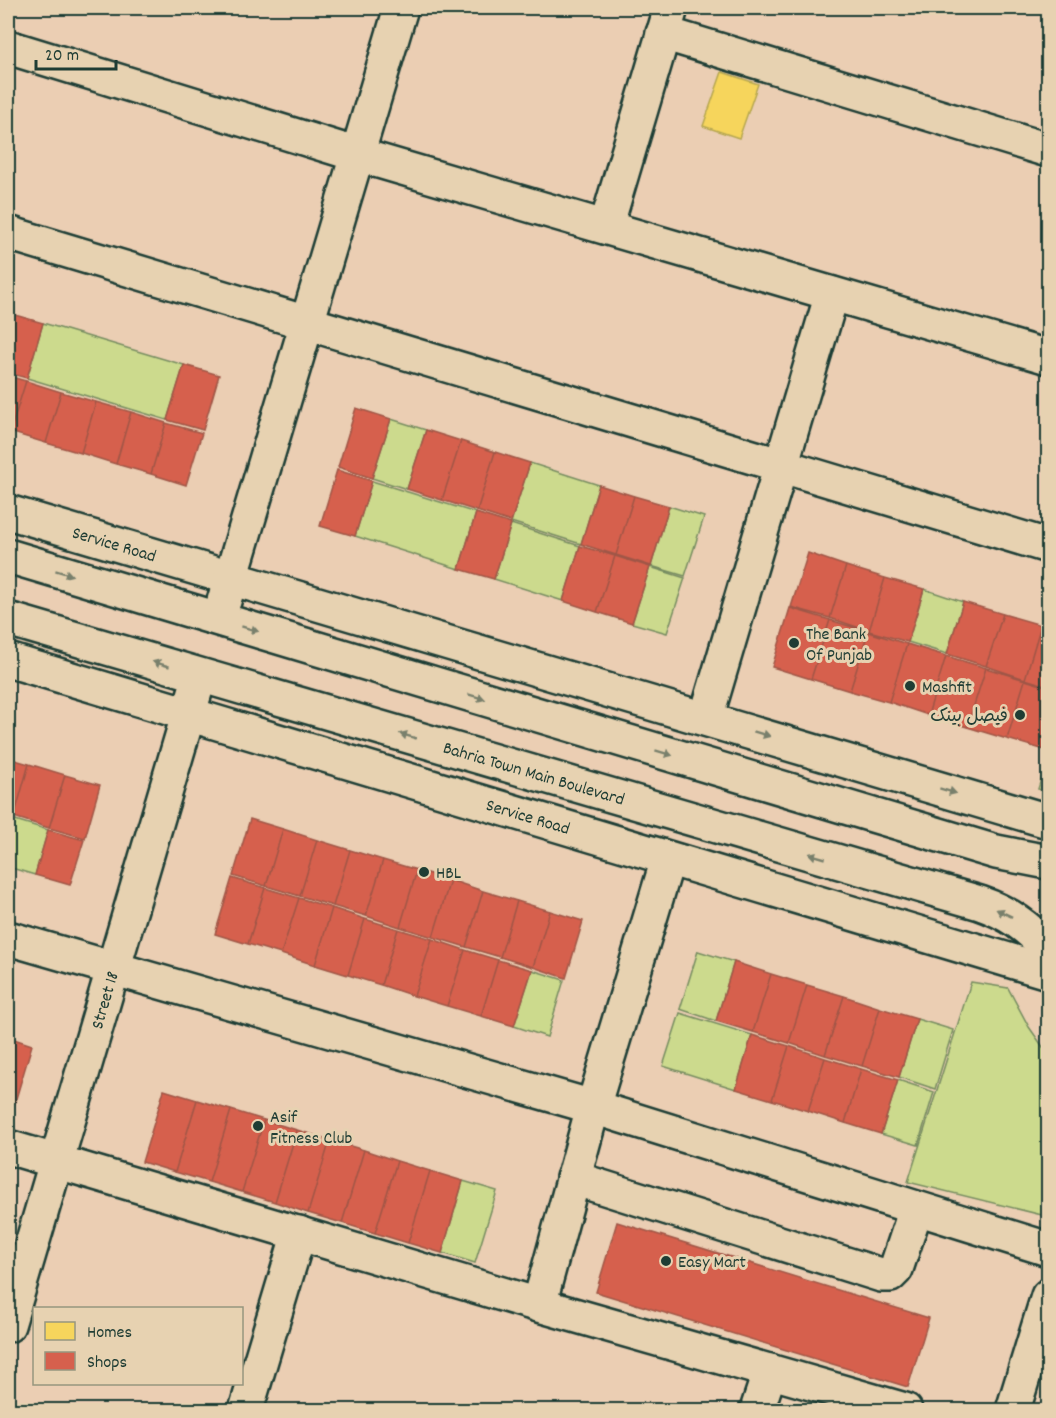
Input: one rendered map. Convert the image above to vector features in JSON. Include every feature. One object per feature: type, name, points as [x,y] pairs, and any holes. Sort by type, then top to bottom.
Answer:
[{"type":"street","points":[[218,619],[400,8]]},
{"type":"street","points":[[606,227],[667,20],[1048,150]]},
{"type":"street","points":[[8,47],[355,154],[1048,357]]},
{"type":"street","points":[[8,233],[1048,546]]},
{"type":"street","points":[[706,718],[832,294]]},
{"type":"street","name":"Service Road","points":[[8,512],[1048,821]]},
{"type":"street","points":[[8,556],[996,852],[1048,862]]},
{"type":"street","name":"Bahria Town Main Boulevard","points":[[8,619],[980,903],[1012,917],[1028,928],[1048,949]]},
{"type":"street","name":"Service Road","points":[[8,660],[1048,972]]},
{"type":"street","name":"Street 18","points":[[8,1325],[200,676]]},
{"type":"street","points":[[539,1305],[593,1107],[668,859]]},
{"type":"street","points":[[8,938],[593,1107],[1048,1249]]},
{"type":"street","points":[[8,1147],[539,1305],[905,1410]]},
{"type":"street","points":[[573,1178],[880,1275],[890,1275],[896,1269],[916,1209]]},
{"type":"street","points":[[246,1410],[299,1233]]},
{"type":"street","points":[[1013,1410],[1048,1296]]},
{"type":"street","points":[[757,1410],[770,1371]]},
{"type":"green space","points":[[43,323],[184,365],[167,420],[27,378]]},
{"type":"green space","points":[[391,419],[426,430],[407,489],[372,478]]},
{"type":"green space","points":[[530,463],[599,485],[581,544],[511,522]]},
{"type":"green space","points":[[372,481],[476,513],[459,569],[355,536]]},
{"type":"green space","points":[[669,506],[704,517],[685,576],[651,566]]},
{"type":"green space","points":[[511,524],[580,546],[563,601],[494,579]]},
{"type":"green space","points":[[650,567],[685,578],[667,633],[632,623]]},
{"type":"green space","points":[[924,589],[963,602],[947,654],[908,642]]},
{"type":"green space","points":[[1048,757],[1048,792],[1038,789]]},
{"type":"green space","points":[[12,819],[48,830],[35,875],[8,867],[8,836]]},
{"type":"green space","points":[[698,951],[734,962],[716,1021],[680,1009]]},
{"type":"green space","points":[[532,970],[564,980],[547,1037],[514,1026]]},
{"type":"green space","points":[[971,982],[1008,988],[1029,1027],[1048,1054],[1048,1208],[1046,1216],[908,1182]]},
{"type":"green space","points":[[680,1013],[752,1035],[736,1089],[663,1066]]},
{"type":"green space","points":[[917,1019],[953,1030],[935,1089],[899,1077]]},
{"type":"green space","points":[[898,1080],[934,1092],[918,1145],[881,1134]]},
{"type":"green space","points":[[463,1181],[497,1191],[475,1263],[442,1253]]},
{"type":"building: Homes","points":[[722,72],[758,84],[739,138],[703,126]]},
{"type":"building: Shops","points":[[8,313],[43,323],[27,378],[8,373]]},
{"type":"building: Shops","points":[[184,365],[219,375],[203,430],[167,420]]},
{"type":"building: Shops","points":[[8,376],[26,381],[10,432],[8,432]]},
{"type":"building: Shops","points":[[26,381],[61,392],[46,443],[10,432]]},
{"type":"building: Shops","points":[[61,392],[96,402],[81,453],[46,443]]},
{"type":"building: Shops","points":[[96,402],[131,412],[116,464],[81,453]]},
{"type":"building: Shops","points":[[356,408],[391,419],[372,478],[338,467]]},
{"type":"building: Shops","points":[[131,412],[166,423],[151,474],[116,464]]},
{"type":"building: Shops","points":[[166,423],[202,433],[186,485],[151,474]]},
{"type":"building: Shops","points":[[426,430],[461,441],[442,500],[407,489]]},
{"type":"building: Shops","points":[[461,441],[495,452],[477,511],[442,500]]},
{"type":"building: Shops","points":[[495,452],[530,463],[511,522],[477,511]]},
{"type":"building: Shops","points":[[337,470],[372,481],[355,536],[320,526]]},
{"type":"building: Shops","points":[[599,485],[634,496],[616,555],[581,544]]},
{"type":"building: Shops","points":[[634,496],[669,506],[651,566],[616,555]]},
{"type":"building: Shops","points":[[476,513],[511,524],[494,579],[459,569]]},
{"type":"building: Shops","points":[[580,546],[615,556],[597,612],[563,601]]},
{"type":"building: Shops","points":[[808,553],[846,566],[830,618],[791,607]]},
{"type":"building: Shops","points":[[615,556],[650,567],[632,623],[597,612]]},
{"type":"building: Shops","points":[[846,566],[885,578],[869,631],[830,618]]},
{"type":"building: Shops","points":[[885,578],[924,589],[908,642],[869,631]]},
{"type":"building: Shops","points":[[963,602],[1003,614],[986,666],[947,654]]},
{"type":"building: Shops","points":[[790,608],[830,620],[811,679],[772,667]]},
{"type":"building: Shops","points":[[1003,614],[1041,625],[1025,679],[986,666]]},
{"type":"building: Shops","points":[[830,620],[868,632],[850,691],[811,679]]},
{"type":"building: Shops","points":[[1041,625],[1048,628],[1048,686],[1025,679]]},
{"type":"building: Shops","points":[[868,632],[907,644],[889,702],[850,691]]},
{"type":"building: Shops","points":[[907,644],[946,656],[928,715],[889,702]]},
{"type":"building: Shops","points":[[946,656],[986,668],[967,727],[928,715]]},
{"type":"building: Shops","points":[[986,668],[1025,680],[1007,739],[967,727]]},
{"type":"building: Shops","points":[[1025,680],[1048,687],[1048,740],[1045,750],[1007,739]]},
{"type":"building: Shops","points":[[8,758],[29,764],[14,817],[8,815]]},
{"type":"building: Shops","points":[[29,764],[65,775],[49,828],[14,817]]},
{"type":"building: Shops","points":[[65,775],[100,785],[85,838],[49,828]]},
{"type":"building: Shops","points":[[8,818],[12,819],[8,836]]},
{"type":"building: Shops","points":[[250,819],[283,829],[266,886],[233,876]]},
{"type":"building: Shops","points":[[283,829],[317,840],[300,896],[266,886]]},
{"type":"building: Shops","points":[[48,830],[84,840],[70,885],[35,875]]},
{"type":"building: Shops","points":[[317,840],[350,850],[333,906],[300,896]]},
{"type":"building: Shops","points":[[350,850],[383,860],[366,916],[333,906]]},
{"type":"building: Shops","points":[[383,860],[417,870],[400,927],[366,916]]},
{"type":"building: Shops","points":[[417,870],[450,880],[433,937],[400,927]]},
{"type":"building: Shops","points":[[232,878],[265,888],[248,944],[215,934]]},
{"type":"building: Shops","points":[[450,880],[483,891],[466,947],[433,937]]},
{"type":"building: Shops","points":[[265,888],[299,898],[281,954],[248,944]]},
{"type":"building: Shops","points":[[483,891],[517,901],[500,957],[466,947]]},
{"type":"building: Shops","points":[[299,898],[332,908],[315,965],[281,954]]},
{"type":"building: Shops","points":[[517,901],[550,911],[533,967],[500,957]]},
{"type":"building: Shops","points":[[332,908],[365,919],[348,975],[315,965]]},
{"type":"building: Shops","points":[[550,911],[583,921],[566,978],[533,967]]},
{"type":"building: Shops","points":[[365,919],[398,929],[381,985],[348,975]]},
{"type":"building: Shops","points":[[398,929],[432,939],[414,996],[381,985]]},
{"type":"building: Shops","points":[[432,939],[465,950],[447,1006],[414,996]]},
{"type":"building: Shops","points":[[465,950],[498,960],[481,1016],[447,1006]]},
{"type":"building: Shops","points":[[498,960],[532,970],[514,1026],[481,1016]]},
{"type":"building: Shops","points":[[734,962],[771,974],[753,1032],[716,1021]]},
{"type":"building: Shops","points":[[771,974],[807,985],[789,1043],[753,1032]]},
{"type":"building: Shops","points":[[807,985],[844,996],[825,1055],[789,1043]]},
{"type":"building: Shops","points":[[844,996],[880,1008],[862,1066],[825,1055]]},
{"type":"building: Shops","points":[[880,1008],[917,1019],[899,1077],[862,1066]]},
{"type":"building: Shops","points":[[752,1035],[789,1046],[772,1100],[736,1089]]},
{"type":"building: Shops","points":[[8,1037],[32,1045],[10,1119],[8,1118]]},
{"type":"building: Shops","points":[[789,1046],[825,1058],[808,1111],[772,1100]]},
{"type":"building: Shops","points":[[825,1058],[861,1069],[845,1123],[808,1111]]},
{"type":"building: Shops","points":[[861,1069],[898,1080],[881,1134],[845,1123]]},
{"type":"building: Shops","points":[[164,1090],[197,1100],[175,1172],[142,1162]]},
{"type":"building: Shops","points":[[197,1100],[231,1110],[209,1182],[175,1172]]},
{"type":"building: Shops","points":[[231,1110],[264,1120],[242,1192],[209,1182]]},
{"type":"building: Shops","points":[[264,1120],[297,1130],[275,1202],[242,1192]]},
{"type":"building: Shops","points":[[297,1130],[330,1140],[308,1213],[275,1202]]},
{"type":"building: Shops","points":[[330,1140],[364,1150],[342,1223],[308,1213]]},
{"type":"building: Shops","points":[[364,1150],[397,1161],[375,1233],[342,1223]]},
{"type":"building: Shops","points":[[397,1161],[430,1171],[408,1243],[375,1233]]},
{"type":"building: Shops","points":[[430,1171],[463,1181],[442,1253],[408,1243]]},
{"type":"building: Shops","points":[[617,1222],[929,1318],[908,1387],[596,1292]]},
{"type":"place","name":"The Bank Of Punjab","points":[[794,643]]},
{"type":"place","name":"Mashfit","points":[[910,686]]},
{"type":"place","name":"فیصل بینک","points":[[1020,715]]},
{"type":"place","name":"HBL","points":[[424,872]]},
{"type":"place","name":"Asif Fitness Club","points":[[258,1126]]},
{"type":"place","name":"Easy Mart","points":[[666,1261]]}]
